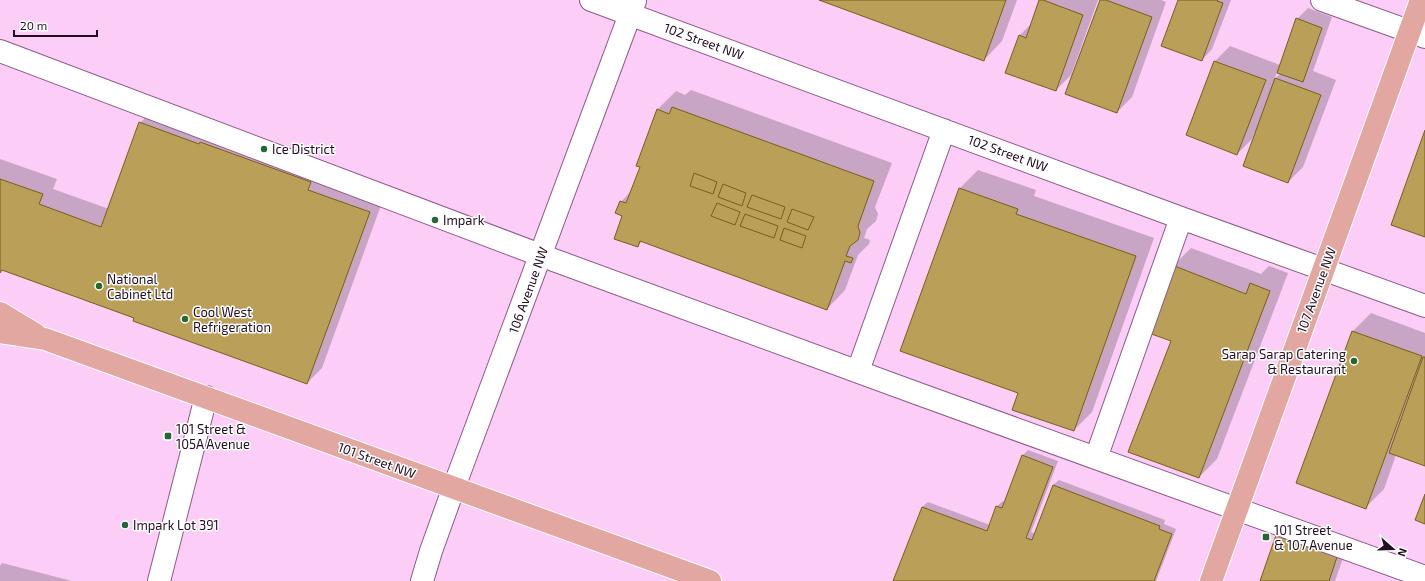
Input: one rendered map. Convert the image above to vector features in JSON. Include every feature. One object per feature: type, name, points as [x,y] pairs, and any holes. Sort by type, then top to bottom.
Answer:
[{"type":"main road","name":"107 Avenue NW","points":[[1211,581],[1324,268],[1417,34],[1421,0]]},
{"type":"main road","name":"101 Street NW","points":[[0,313],[45,339],[454,488],[683,576],[710,581]]},
{"type":"main road","name":"101 Street NW","points":[[0,332],[45,339]]},
{"type":"street","name":"102 Street NW","points":[[591,0],[633,7],[944,130],[1181,218],[1324,268],[1425,306]]},
{"type":"street","points":[[1322,0],[1417,34]]},
{"type":"street","name":"106 Avenue NW","points":[[422,581],[431,551],[454,488],[633,7]]},
{"type":"street","points":[[0,51],[540,255],[1425,577]]},
{"type":"street","points":[[858,371],[944,130]]},
{"type":"street","points":[[1096,458],[1181,218]]},
{"type":"street","points":[[159,581],[206,397]]},
{"type":"building","points":[[819,0],[1006,0],[984,61]]},
{"type":"building","points":[[1039,0],[1043,0],[1083,15],[1056,91],[1005,73],[1019,35],[1026,38]]},
{"type":"building","points":[[1100,0],[1106,0],[1152,17],[1117,113],[1065,94]]},
{"type":"building","points":[[1178,0],[1218,0],[1217,1],[1223,3],[1202,61],[1161,46]]},
{"type":"building","points":[[1296,18],[1322,28],[1303,82],[1277,73]]},
{"type":"building","points":[[1214,61],[1266,80],[1237,155],[1186,135]]},
{"type":"building","points":[[1275,78],[1321,95],[1288,183],[1243,166]]},
{"type":"building","points":[[672,107],[874,181],[858,226],[860,233],[858,240],[850,246],[846,256],[853,258],[851,263],[845,261],[827,310],[640,241],[638,247],[614,239],[622,216],[615,213],[620,201],[626,203],[640,167],[636,166],[657,109],[669,114]]},
{"type":"building","points":[[139,122],[199,144],[200,142],[311,182],[308,190],[370,212],[307,384],[133,321],[134,318],[2,270],[0,273],[0,179],[43,194],[39,204],[101,227]]},
{"type":"building","points":[[1425,130],[1425,237],[1391,225]]},
{"type":"building","points":[[694,173],[717,182],[713,194],[690,186]]},
{"type":"building","points":[[723,184],[746,193],[742,206],[718,197]]},
{"type":"building","points":[[959,188],[1018,209],[1016,214],[1136,256],[1074,431],[1012,410],[1018,393],[900,351]]},
{"type":"building","points":[[752,195],[785,207],[781,219],[747,207]]},
{"type":"building","points":[[717,203],[740,212],[735,225],[711,216]]},
{"type":"building","points":[[792,209],[814,217],[808,230],[787,222]]},
{"type":"building","points":[[745,214],[778,226],[774,238],[740,226]]},
{"type":"building","points":[[784,228],[806,236],[802,248],[780,240]]},
{"type":"building","points":[[1172,265],[1246,294],[1250,283],[1270,291],[1199,478],[1128,452],[1171,341],[1146,332]]},
{"type":"building","points":[[1352,331],[1422,356],[1366,509],[1296,483]]},
{"type":"building","points":[[1423,357],[1425,357],[1425,466],[1389,453]]},
{"type":"building","points":[[1022,455],[1053,467],[1026,538],[1032,540],[1053,485],[1160,526],[1159,529],[1172,534],[1154,581],[893,581],[922,507],[987,531],[996,506],[1002,508]]},
{"type":"building","points":[[1425,494],[1425,524],[1415,520]]},
{"type":"building","points":[[1276,535],[1337,557],[1329,581],[1260,581]]},
{"type":"place","name":"Ice District","points":[[264,149]]},
{"type":"place","name":"Impark","points":[[435,220]]},
{"type":"place","name":"National Cabinet Ltd","points":[[99,286]]},
{"type":"place","name":"Cool West Refrigeration","points":[[185,319]]},
{"type":"place","name":"Sarap Sarap Catering & Restaurant","points":[[1354,361]]},
{"type":"place","name":"101 Street & 105A Avenue","points":[[168,436]]},
{"type":"place","name":"Impark Lot 391","points":[[125,525]]},
{"type":"place","name":"101 Street & 107 Avenue","points":[[1266,537]]}]
